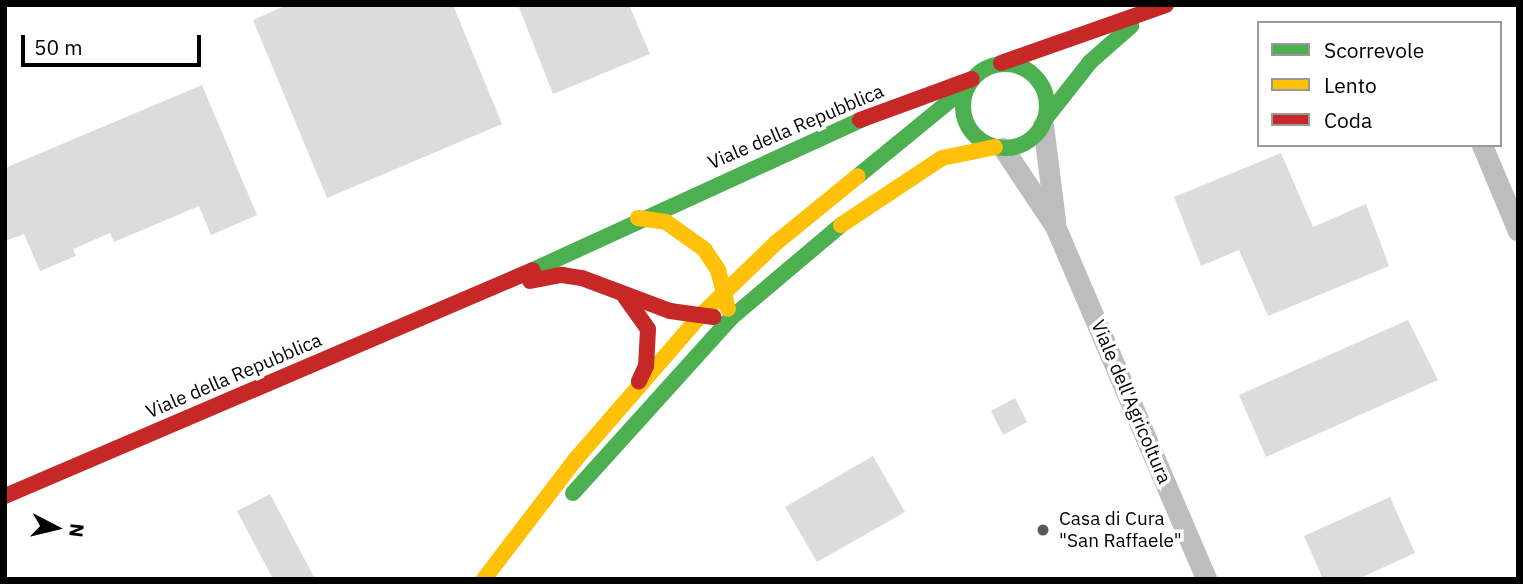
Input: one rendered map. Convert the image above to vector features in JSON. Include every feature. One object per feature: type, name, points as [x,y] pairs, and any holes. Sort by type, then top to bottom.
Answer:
[{"type":"main road","points":[[484,579],[636,389],[699,316],[777,242],[969,83],[1001,63],[1142,16],[1166,5]]},
{"type":"main road","points":[[495,579],[730,318],[845,221],[916,172],[942,158],[1030,140],[1090,62],[1142,16]]},
{"type":"main road","points":[[1001,63],[1028,69],[1038,79],[1047,104],[1044,122]]},
{"type":"main road","points":[[969,83],[962,112],[966,124],[983,143],[999,148]]},
{"type":"main road","name":"Viale della Repubblica","points":[[5,496],[480,295],[638,218],[854,122],[969,83]]},
{"type":"main road","points":[[638,218],[666,222],[704,249],[718,270],[730,318]]},
{"type":"main road","name":"Viale della Repubblica","points":[[480,295],[562,275],[615,287],[648,303],[699,316],[730,318]]},
{"type":"main road","points":[[615,287],[631,300],[648,329],[646,366],[636,389]]},
{"type":"street","name":"Viale dell'Agricoltura","points":[[1044,122],[1055,226]]},
{"type":"street","points":[[1483,147],[1518,231]]},
{"type":"street","name":"Viale dell'Agricoltura","points":[[999,148],[1055,226],[1206,579]]},
{"type":"building","points":[[287,5],[453,5],[502,124],[327,198],[253,20]]},
{"type":"building","points":[[518,5],[629,5],[650,54],[553,94]]},
{"type":"building","points":[[202,85],[257,215],[211,235],[199,206],[114,242],[110,233],[73,249],[76,256],[40,271],[24,234],[5,241],[5,168]]},
{"type":"building","points":[[1281,153],[1313,227],[1366,204],[1389,266],[1268,316],[1239,250],[1201,266],[1174,197]]},
{"type":"building","points":[[1408,320],[1438,380],[1266,457],[1239,395]]},
{"type":"building","points":[[1015,398],[1027,422],[1003,435],[991,411]]},
{"type":"building","points":[[873,456],[905,512],[817,562],[785,507]]},
{"type":"building","points":[[270,494],[315,579],[273,579],[237,511]]},
{"type":"building","points":[[1390,497],[1415,553],[1358,579],[1323,579],[1304,536]]},
{"type":"traffic: fast","points":[[1046,118],[1090,62],[1131,26]]},
{"type":"traffic: fast","points":[[997,64],[1013,64],[1029,71],[1040,82],[1047,98],[1047,106],[1044,122],[1035,136],[1013,148],[997,148],[981,141],[970,130],[963,114],[963,98],[970,82],[981,71],[997,64]]},
{"type":"traffic: fast","points":[[858,176],[963,90]]},
{"type":"traffic: fast","points":[[533,270],[860,120]]},
{"type":"traffic: fast","points":[[573,493],[731,318],[841,225]]},
{"type":"traffic: slow","points":[[841,225],[942,158],[995,147]]},
{"type":"traffic: slow","points":[[484,579],[575,460],[700,316],[777,242],[858,176]]},
{"type":"traffic: slow","points":[[638,218],[666,222],[704,249],[718,270],[728,309]]},
{"type":"traffic: jam","points":[[1001,63],[1166,5]]},
{"type":"traffic: jam","points":[[860,120],[972,79]]},
{"type":"traffic: jam","points":[[5,496],[533,270]]},
{"type":"traffic: jam","points":[[530,281],[562,275],[582,278],[670,311],[714,317]]},
{"type":"traffic: jam","points":[[623,294],[648,329],[646,366],[639,381]]},
{"type":"place","name":"Casa di Cura \"San Raffaele\"","points":[[1043,530]]}]
